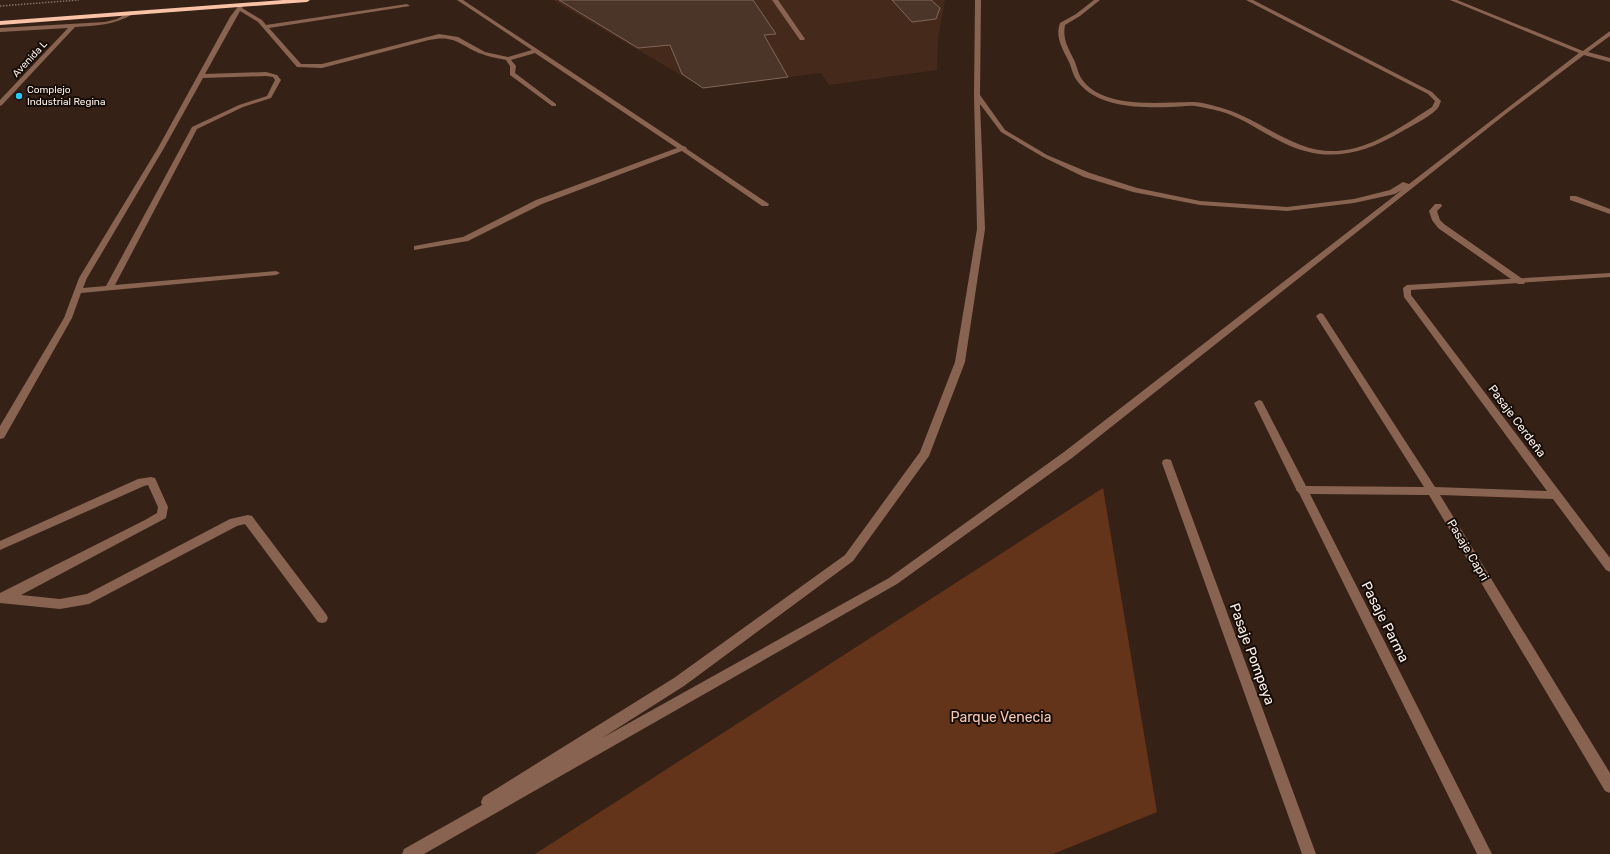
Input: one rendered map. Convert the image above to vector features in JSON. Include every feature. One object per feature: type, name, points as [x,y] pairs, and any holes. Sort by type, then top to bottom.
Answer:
[{"type":"highway","points":[[161,4],[215,0]]},
{"type":"highway","points":[[0,23],[131,13],[241,7],[307,0]]},
{"type":"highway","points":[[145,5],[153,4]]},
{"type":"street","points":[[460,0],[684,148],[765,204]]},
{"type":"street","points":[[775,0],[802,39]]},
{"type":"street","points":[[405,854],[679,682],[849,558],[925,453],[960,362],[981,229],[977,94],[978,0]]},
{"type":"street","points":[[1097,0],[1078,15],[1062,24],[1060,38],[1081,82],[1092,91],[1107,99],[1126,103],[1168,106],[1192,104],[1208,107],[1243,117],[1288,144],[1301,150],[1338,153],[1372,146],[1435,108],[1438,101],[1430,93],[1249,0]]},
{"type":"street","points":[[1453,0],[1583,53],[1610,60]]},
{"type":"street","points":[[265,27],[407,6]]},
{"type":"street","points":[[0,435],[68,318],[84,278],[162,148],[233,17],[241,7],[260,21],[300,66],[305,67],[322,66],[439,36],[456,38],[483,53],[508,59],[536,51]]},
{"type":"street","points":[[0,30],[114,22],[131,13]]},
{"type":"street","name":"Avenida L","points":[[0,104],[74,26]]},
{"type":"street","points":[[409,854],[893,581],[1068,455],[1505,112],[1610,32]]},
{"type":"street","points":[[508,59],[512,66],[512,74],[554,105]]},
{"type":"street","points":[[108,288],[194,128],[241,106],[269,97],[278,80],[275,76],[266,74],[201,76]]},
{"type":"street","points":[[977,94],[1003,131],[1045,156],[1087,175],[1136,190],[1200,203],[1287,208],[1354,201],[1392,192],[1428,173]]},
{"type":"street","points":[[417,248],[464,239],[539,202],[684,148]]},
{"type":"street","points":[[1573,198],[1610,212]]},
{"type":"street","points":[[1438,206],[1433,211],[1436,220],[1441,226],[1521,282],[1610,275]]},
{"type":"street","points":[[79,291],[276,273]]},
{"type":"street","name":"Pasaje Cerdeña","points":[[1521,282],[1416,287],[1407,288],[1407,294],[1610,567]]},
{"type":"street","name":"Pasaje Capri","points":[[1320,316],[1432,491],[1610,786]]},
{"type":"street","name":"Pasaje Parma","points":[[1259,403],[1301,490],[1485,854]]},
{"type":"street","name":"Pasaje Pompeya","points":[[1167,463],[1309,854]]},
{"type":"street","points":[[0,546],[142,482],[151,481],[163,507],[162,515],[149,523],[2,598]]},
{"type":"street","points":[[1301,490],[1432,491],[1556,495]]},
{"type":"street","points":[[2,598],[60,604],[89,599],[234,522],[248,519],[322,618]]},
{"type":"path","points":[[0,6],[79,0]]},
{"type":"shaded area","points":[[553,0],[945,0],[938,37],[937,70],[829,85],[821,73],[703,88]]},
{"type":"green space","name":"Parque Venecia","points":[[1103,488],[1157,812],[1053,854],[535,854]]},
{"type":"building","points":[[559,0],[753,0],[776,34],[764,35],[788,77],[703,88],[682,74],[670,45],[638,48]]},
{"type":"building","points":[[892,0],[931,0],[940,8],[936,19],[912,22]]},
{"type":"place","name":"Complejo Industrial Regina","points":[[19,96]]}]
